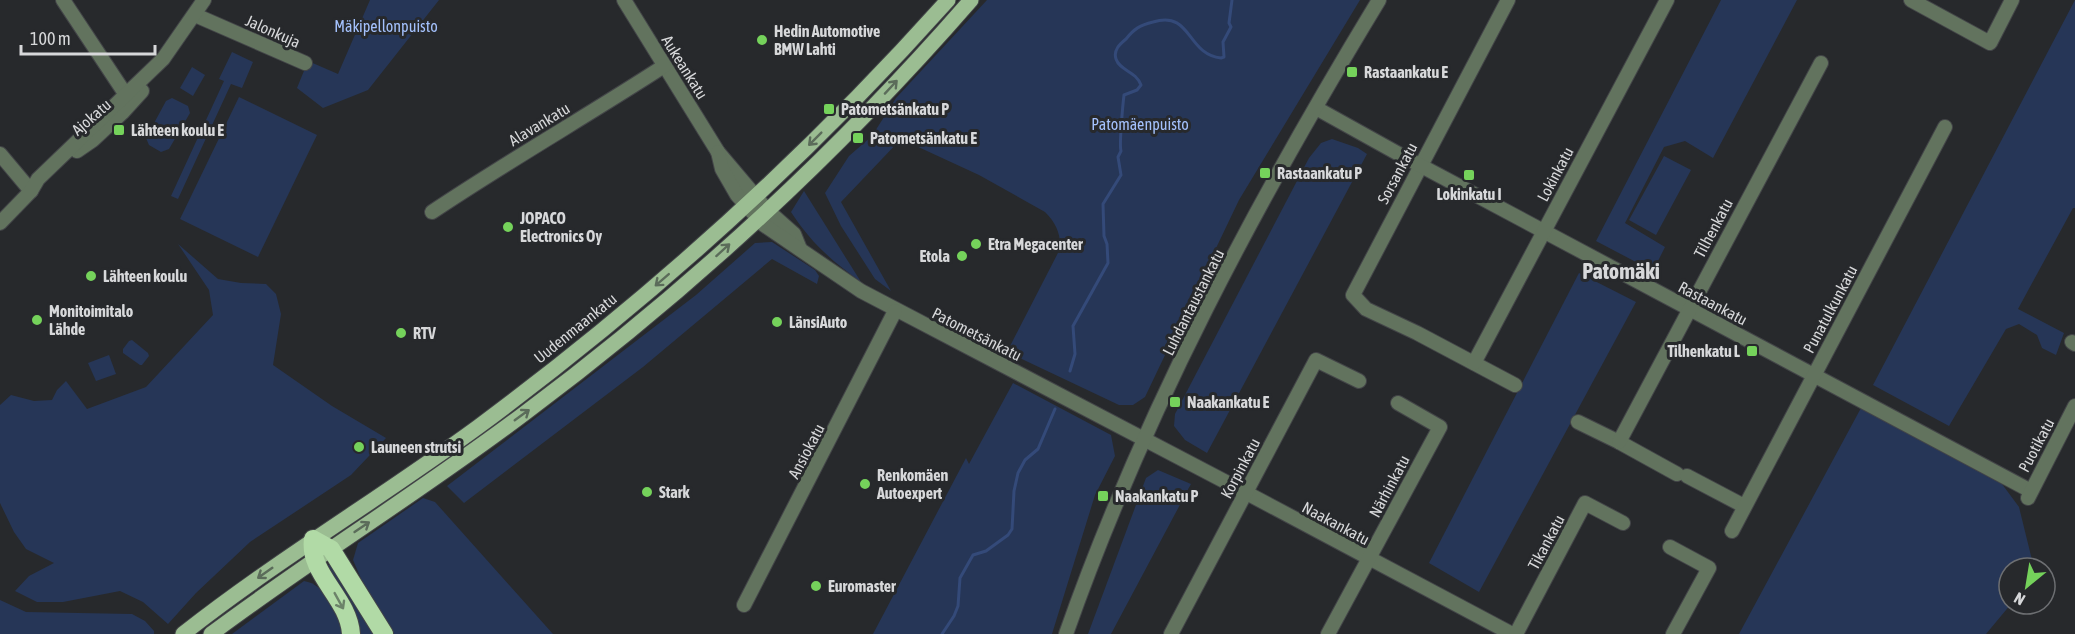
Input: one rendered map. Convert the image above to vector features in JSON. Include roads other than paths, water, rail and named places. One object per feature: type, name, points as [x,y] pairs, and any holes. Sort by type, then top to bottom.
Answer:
[{"type":"highway","points":[[351,634],[350,625],[341,603],[314,560],[311,550],[313,539],[331,549],[384,634]]},
{"type":"main road","name":"Uudenmaankatu","points":[[183,634],[313,539],[448,448],[541,379],[652,290],[751,201],[886,68],[948,0]]},
{"type":"main road","points":[[211,634],[314,560],[421,488],[546,397],[647,316],[763,214],[882,97],[971,0]]},
{"type":"street","points":[[63,0],[128,99]]},
{"type":"street","name":"Ajokatu","points":[[0,223],[31,191],[38,188],[81,147],[111,124],[128,99],[158,72],[163,59],[204,0]]},
{"type":"street","name":"Aukeankatu","points":[[624,0],[718,152],[722,169],[737,195],[751,201]]},
{"type":"street","name":"Luhdantaustankatu","points":[[1066,634],[1094,556],[1144,440],[1200,322],[1316,108],[1379,0]]},
{"type":"street","name":"Sorsankatu","points":[[1474,363],[1366,309],[1353,295],[1508,0]]},
{"type":"street","name":"Lokinkatu","points":[[1474,363],[1667,0]]},
{"type":"street","points":[[1911,0],[1990,43],[2012,0]]},
{"type":"street","name":"Jalonkuja","points":[[195,15],[305,63]]},
{"type":"street","name":"Tilhenkatu","points":[[1619,442],[1821,63]]},
{"type":"street","name":"Alavankatu","points":[[432,212],[664,66]]},
{"type":"street","name":"Rastaankatu","points":[[1316,108],[1813,375],[2029,496]]},
{"type":"street","name":"Punatulkunkatu","points":[[1732,531],[1945,127]]},
{"type":"street","points":[[0,154],[31,191]]},
{"type":"street","name":"Patometsänkatu","points":[[751,201],[778,236],[833,273],[896,311],[985,355],[1144,440]]},
{"type":"street","name":"Ansiokatu","points":[[744,605],[896,311]]},
{"type":"street","name":"Korpinkatu","points":[[1171,634],[1316,360],[1359,381]]},
{"type":"street","points":[[1474,363],[1515,385]]},
{"type":"street","name":"Närhinkatu","points":[[1328,634],[1440,427],[1398,403]]},
{"type":"street","name":"Puotikatu","points":[[2029,496],[2075,406]]},
{"type":"street","points":[[1578,422],[1744,506]]},
{"type":"street","name":"Naakankatu","points":[[1144,440],[1514,634]]},
{"type":"street","name":"Tikankatu","points":[[1514,634],[1586,503],[1623,523]]},
{"type":"street","points":[[1670,547],[1709,568],[1673,634]]},
{"type":"waterway","points":[[1070,371],[1075,354],[1073,326],[1108,263],[1103,204],[1121,175],[1118,157],[1121,151],[1124,95],[1137,90],[1141,85],[1136,77],[1118,63],[1115,56],[1116,50],[1138,28],[1148,23],[1166,20],[1182,27],[1201,49],[1210,55],[1224,57],[1223,42],[1231,27],[1229,23],[1232,0]]},
{"type":"waterway","points":[[942,634],[958,606],[960,578],[973,555],[986,551],[1008,535],[1012,529],[1014,491],[1018,473],[1025,460],[1038,449],[1055,409]]},
{"type":"place","name":"Hedin Automotive BMW Lahti","points":[[762,40]]},
{"type":"place","name":"Rastaankatu E","points":[[1352,72]]},
{"type":"place","name":"Patometsänkatu P","points":[[829,109]]},
{"type":"place","name":"Lähteen koulu E","points":[[119,130]]},
{"type":"place","name":"Patometsänkatu E","points":[[858,138]]},
{"type":"place","name":"Rastaankatu P","points":[[1265,173]]},
{"type":"place","name":"Lokinkatu I","points":[[1469,175]]},
{"type":"place","name":"JOPACO Electronics Oy","points":[[508,227]]},
{"type":"place","name":"Etra Megacenter","points":[[976,244]]},
{"type":"place","name":"Etola","points":[[962,256]]},
{"type":"place","name":"Lähteen koulu","points":[[91,276]]},
{"type":"place","name":"Monitoimitalo Lähde","points":[[37,320]]},
{"type":"place","name":"LänsiAuto","points":[[777,322]]},
{"type":"place","name":"RTV","points":[[401,333]]},
{"type":"place","name":"Tilhenkatu L","points":[[1752,351]]},
{"type":"place","name":"Naakankatu E","points":[[1175,402]]},
{"type":"place","name":"Launeen strutsi","points":[[359,447]]},
{"type":"place","name":"Renkomäen Autoexpert","points":[[865,484]]},
{"type":"place","name":"Stark","points":[[647,492]]},
{"type":"place","name":"Naakankatu P","points":[[1103,496]]},
{"type":"place","name":"Euromaster","points":[[816,586]]},
{"type":"district","name":"Patomäki","points":[[1621,271]]},
{"type":"park label","name":"Mäkipellonpuisto","points":[[386,26]]},
{"type":"park label","name":"Patomäenpuisto","points":[[1140,124]]}]
